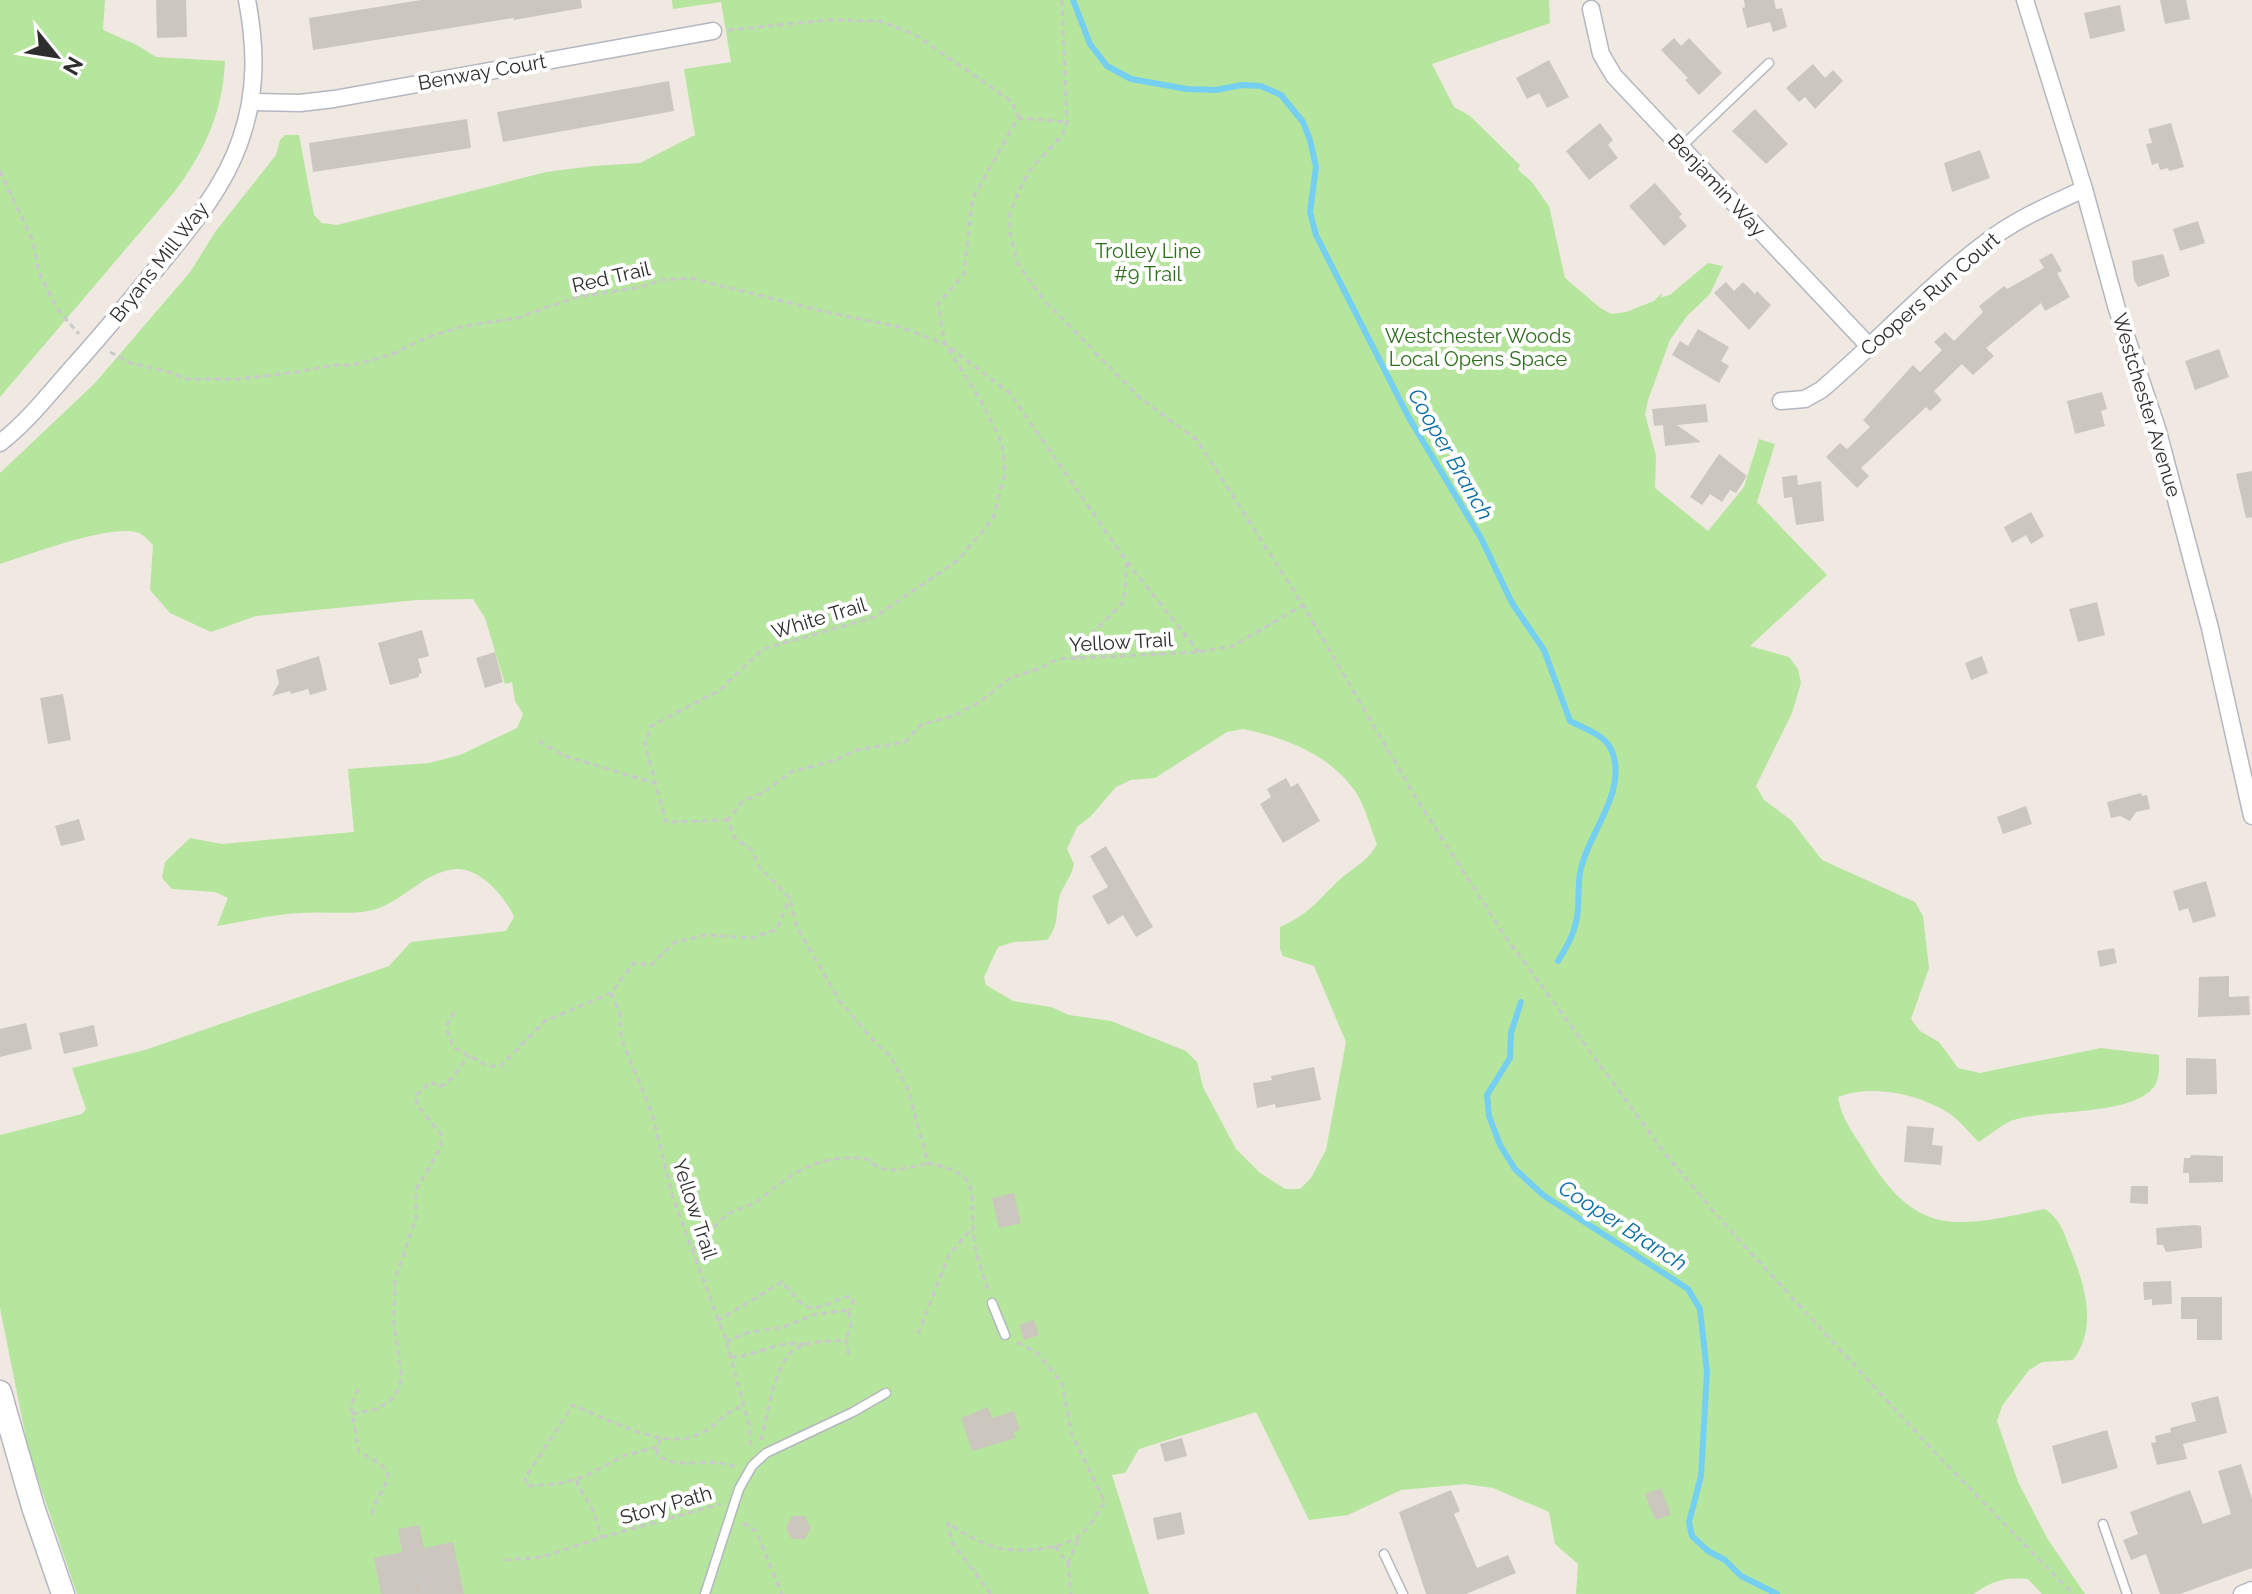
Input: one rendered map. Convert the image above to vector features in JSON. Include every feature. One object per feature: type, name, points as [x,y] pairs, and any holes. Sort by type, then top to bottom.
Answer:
[{"type":"street","name":"Bryans Mill Way","points":[[0,443],[94,344],[204,208],[241,141],[251,102],[253,33],[247,0]]},
{"type":"street","name":"Westchester Avenue","points":[[2025,0],[2084,189],[2117,309],[2157,428],[2188,539],[2239,748],[2252,816]]},
{"type":"street","name":"Benjamin Way","points":[[1591,9],[1601,54],[1614,76],[1868,345]]},
{"type":"street","name":"Benway Court","points":[[251,102],[300,103],[334,99],[713,31]]},
{"type":"street","name":"Coopers Run Court","points":[[1781,401],[1805,399],[1821,390],[1961,262],[1997,234],[2027,215],[2084,189]]},
{"type":"street","points":[[0,1392],[33,1507],[63,1594]]},
{"type":"street","points":[[2242,1594],[2252,1590]]},
{"type":"lane","points":[[1681,147],[1769,63]]},
{"type":"lane","points":[[992,1303],[1005,1335]]},
{"type":"lane","points":[[705,1594],[736,1499],[750,1470],[766,1453],[886,1393]]},
{"type":"lane","points":[[2103,1524],[2127,1594]]},
{"type":"lane","points":[[1384,1554],[1403,1594]]},
{"type":"path","points":[[1062,0],[1067,122],[1062,136],[1034,165],[1022,184],[1010,213],[1010,234],[1018,264],[1043,299],[1140,398],[1197,440],[1303,605],[1418,801],[1505,936],[1667,1156],[1728,1228],[1940,1458],[2073,1594]]},
{"type":"path","points":[[735,29],[829,20],[880,21],[914,34],[997,91],[1011,101],[1019,118],[1067,122]]},
{"type":"path","name":"White Trail","points":[[728,820],[666,822],[645,744],[651,726],[720,690],[763,649],[875,617],[958,560],[993,519],[1005,473],[1002,443],[980,399],[945,344],[938,304],[964,274],[972,200],[1019,118]]},
{"type":"path","name":"Red Trail","points":[[0,171],[33,241],[39,273],[59,311],[78,333],[130,363],[186,379],[239,379],[353,365],[391,355],[425,338],[464,326],[517,318],[577,297],[636,288],[662,280],[690,278],[811,309],[900,327],[945,344],[1010,393],[1127,562],[1199,652]]},
{"type":"path","points":[[1077,658],[1087,639],[1124,601],[1127,562]]},
{"type":"path","name":"Yellow Trail","points":[[728,820],[743,801],[764,792],[791,772],[836,760],[857,750],[905,742],[921,725],[955,715],[980,702],[1010,678],[1058,659],[1199,652],[1233,646],[1303,605]]},
{"type":"path","points":[[539,741],[565,756],[655,783]]},
{"type":"path","points":[[728,820],[734,837],[752,850],[759,867],[790,898],[796,925],[839,1000],[891,1057],[908,1089],[928,1163]]},
{"type":"path","points":[[454,1012],[446,1027],[453,1047],[488,1066],[501,1066],[545,1021],[611,993],[634,963],[651,965],[675,942],[706,935],[752,938],[777,929],[790,898]]},
{"type":"path","name":"Yellow Trail","points":[[611,993],[620,1014],[621,1038],[652,1113],[673,1198],[731,1357],[750,1436]]},
{"type":"path","points":[[352,1414],[377,1409],[395,1397],[402,1378],[394,1323],[395,1279],[416,1218],[416,1190],[441,1147],[441,1134],[417,1105],[416,1095],[431,1082],[440,1087],[454,1078],[469,1056]]},
{"type":"path","points":[[693,1249],[708,1237],[725,1215],[757,1201],[785,1179],[824,1160],[848,1155],[870,1160],[874,1166],[886,1170],[928,1163],[943,1166],[964,1177],[973,1190],[973,1228],[978,1261],[992,1303]]},
{"type":"path","points":[[918,1334],[949,1255],[973,1228]]},
{"type":"path","points":[[717,1321],[782,1282],[807,1307],[815,1308],[843,1295],[852,1297],[849,1310],[851,1325],[846,1340],[849,1357]]},
{"type":"path","points":[[726,1342],[746,1333],[783,1327],[816,1314],[849,1310]]},
{"type":"path","points":[[1005,1335],[1037,1353],[1062,1383],[1072,1435],[1105,1502],[1080,1535],[1068,1564],[1071,1594]]},
{"type":"path","points":[[731,1357],[747,1356],[779,1343],[846,1340]]},
{"type":"path","points":[[750,1470],[782,1365],[794,1349],[807,1344]]},
{"type":"path","points":[[358,1389],[352,1398],[352,1414],[359,1452],[380,1462],[387,1470],[389,1479],[372,1510],[371,1519]]},
{"type":"path","points":[[661,1438],[657,1447],[626,1455],[577,1479],[527,1486],[525,1478],[573,1405],[661,1438],[694,1437],[734,1408],[744,1406]]},
{"type":"path","name":"Story Path","points":[[657,1447],[657,1454],[663,1460],[677,1464],[723,1462],[750,1470]]},
{"type":"path","name":"Story Path","points":[[577,1479],[592,1508],[602,1538]]},
{"type":"path","name":"Story Path","points":[[505,1560],[542,1557],[736,1499]]},
{"type":"path","points":[[991,1594],[952,1542],[948,1523],[965,1534],[1003,1549],[1035,1549],[1080,1535]]},
{"type":"path","points":[[756,1531],[782,1594]]},
{"type":"path","points":[[1055,1545],[1068,1564]]},
{"type":"path","points":[[420,1577],[424,1594]]},
{"type":"green space","points":[[0,0],[105,0],[103,30],[156,57],[225,61],[216,114],[186,176],[0,397]]},
{"type":"green space","points":[[672,0],[1549,0],[1550,23],[1432,64],[1454,107],[1470,116],[1520,165],[1518,170],[1531,181],[1549,206],[1565,278],[1599,307],[1611,314],[1626,312],[1654,301],[1662,293],[1661,298],[1671,294],[1708,263],[1723,266],[1710,294],[1687,316],[1670,340],[1645,414],[1656,456],[1655,488],[1708,531],[1744,487],[1759,439],[1775,444],[1757,502],[1827,575],[1750,646],[1789,657],[1798,669],[1801,683],[1792,713],[1756,786],[1764,800],[1791,820],[1822,860],[1915,902],[1923,916],[1929,968],[1911,1019],[1920,1031],[1939,1042],[1958,1068],[1980,1073],[2101,1048],[2159,1055],[2157,1082],[2145,1095],[2112,1107],[2017,1119],[2002,1125],[1979,1142],[1951,1115],[1922,1100],[1880,1091],[1838,1097],[1848,1126],[1884,1180],[1903,1201],[1922,1213],[1942,1220],[1963,1222],[2045,1209],[2061,1227],[2076,1264],[2087,1306],[2081,1347],[2073,1360],[2042,1362],[2029,1370],[2002,1406],[1997,1421],[2018,1482],[2047,1538],[2085,1594],[2042,1594],[2028,1579],[2019,1578],[1999,1580],[1973,1594],[1576,1594],[1578,1564],[1555,1544],[1549,1512],[1493,1488],[1465,1484],[1401,1490],[1348,1515],[1309,1520],[1256,1412],[1139,1449],[1125,1473],[1112,1475],[1149,1594],[77,1594],[29,1453],[0,1308],[0,1135],[82,1114],[86,1109],[72,1068],[145,1050],[389,966],[411,942],[506,931],[514,917],[505,901],[482,878],[465,870],[444,871],[391,903],[368,911],[269,916],[217,926],[228,898],[215,892],[172,889],[162,878],[165,862],[190,838],[222,844],[354,832],[348,769],[429,763],[460,755],[517,728],[523,714],[515,701],[512,682],[505,684],[485,618],[473,599],[417,600],[256,616],[211,632],[170,613],[150,590],[153,545],[139,533],[110,532],[91,536],[0,564],[0,473],[95,383],[191,271],[215,232],[276,155],[280,140],[285,135],[299,135],[314,215],[322,223],[337,225],[546,172],[640,163],[695,135],[684,69],[731,62],[721,2],[673,9]],"holes":[[[1243,729],[1303,748],[1341,775],[1360,799],[1377,844],[1363,861],[1310,908],[1280,927],[1283,956],[1314,966],[1346,1042],[1326,1150],[1311,1178],[1300,1189],[1285,1189],[1259,1172],[1236,1149],[1203,1087],[1197,1062],[1186,1051],[1111,1021],[1069,1015],[1051,1007],[1013,1001],[986,985],[984,977],[998,947],[1014,942],[1047,940],[1056,924],[1060,895],[1074,864],[1067,849],[1077,827],[1116,787],[1131,780],[1155,778],[1227,732]]]},
{"type":"building","points":[[156,0],[186,0],[187,37],[157,38]]},
{"type":"building","points":[[421,0],[581,0],[582,8],[313,50],[309,18]]},
{"type":"building","points":[[1744,0],[1774,0],[1776,9],[1782,8],[1787,27],[1773,32],[1770,22],[1747,28],[1742,8],[1745,7]]},
{"type":"building","points":[[2160,0],[2186,0],[2190,19],[2165,24]]},
{"type":"building","points":[[2120,5],[2125,31],[2090,39],[2084,13]]},
{"type":"building","points":[[1674,38],[1681,46],[1689,38],[1722,73],[1699,95],[1685,80],[1688,78],[1661,50]]},
{"type":"building","points":[[1549,60],[1569,97],[1547,108],[1539,93],[1527,99],[1516,78]]},
{"type":"building","points":[[1813,64],[1825,78],[1833,70],[1843,81],[1815,109],[1805,97],[1799,102],[1786,88]]},
{"type":"building","points":[[669,81],[674,111],[503,142],[497,112]]},
{"type":"building","points":[[1755,109],[1788,144],[1766,164],[1732,131]]},
{"type":"building","points":[[467,119],[471,148],[313,172],[309,143]]},
{"type":"building","points":[[1600,123],[1613,140],[1608,145],[1618,158],[1589,180],[1566,151]]},
{"type":"building","points":[[2171,123],[2184,167],[2160,170],[2158,163],[2152,165],[2146,144],[2152,143],[2148,129]]},
{"type":"building","points":[[1980,150],[1990,178],[1952,192],[1944,163]]},
{"type":"building","points":[[1655,183],[1682,214],[1679,217],[1687,226],[1664,246],[1629,206]]},
{"type":"building","points":[[2198,221],[2205,243],[2180,251],[2173,229]]},
{"type":"building","points":[[2052,253],[2062,271],[2057,273],[2070,297],[2045,311],[2041,303],[1986,348],[1994,356],[1973,375],[1962,364],[1934,391],[1942,400],[1930,411],[1926,407],[1861,468],[1869,476],[1857,488],[1826,457],[1840,443],[1847,449],[1870,427],[1863,420],[1913,365],[1920,372],[1942,350],[1934,342],[1945,332],[1954,341],[1983,312],[1979,306],[2004,286],[2007,289],[2044,268],[2039,260]]},
{"type":"building","points":[[2163,254],[2170,276],[2138,287],[2132,261]]},
{"type":"building","points":[[1726,282],[1734,291],[1743,282],[1771,305],[1749,330],[1714,293]]},
{"type":"building","points":[[1698,329],[1729,347],[1721,361],[1729,366],[1719,383],[1672,355],[1680,341],[1688,346]]},
{"type":"building","points":[[2219,349],[2229,377],[2195,390],[2185,361]]},
{"type":"building","points":[[2102,392],[2107,409],[2101,411],[2105,426],[2075,434],[2067,401]]},
{"type":"building","points":[[1706,404],[1708,422],[1677,425],[1701,442],[1665,446],[1663,425],[1654,426],[1652,409]]},
{"type":"building","points":[[1719,454],[1747,476],[1736,493],[1730,490],[1722,502],[1710,494],[1702,505],[1690,497]]},
{"type":"building","points":[[2252,471],[2252,517],[2246,518],[2236,474]]},
{"type":"building","points":[[1797,475],[1798,485],[1821,481],[1824,521],[1796,525],[1792,497],[1784,498],[1782,477]]},
{"type":"building","points":[[2031,512],[2044,536],[2031,544],[2026,535],[2012,543],[2004,527]]},
{"type":"building","points":[[2097,602],[2105,635],[2078,642],[2069,609]]},
{"type":"building","points":[[422,630],[429,656],[418,659],[422,673],[419,677],[390,685],[378,643]]},
{"type":"building","points":[[495,652],[503,682],[485,688],[476,658]]},
{"type":"building","points":[[319,656],[327,690],[310,695],[308,689],[272,696],[279,683],[276,670]]},
{"type":"building","points":[[1982,656],[1988,673],[1971,680],[1965,663]]},
{"type":"building","points":[[63,694],[71,740],[48,744],[40,698]]},
{"type":"building","points":[[1286,778],[1291,787],[1298,783],[1320,821],[1283,843],[1260,804],[1271,797],[1267,789]]},
{"type":"building","points":[[2141,793],[2142,796],[2147,795],[2150,809],[2136,812],[2130,821],[2120,816],[2111,818],[2107,802]]},
{"type":"building","points":[[2026,806],[2032,824],[2003,834],[1997,817]]},
{"type":"building","points":[[79,819],[85,840],[61,846],[55,826]]},
{"type":"building","points":[[1106,846],[1153,927],[1136,937],[1123,915],[1108,925],[1092,896],[1108,887],[1090,856]]},
{"type":"building","points":[[2206,881],[2216,916],[2193,923],[2188,908],[2179,911],[2173,891]]},
{"type":"building","points":[[2114,948],[2117,963],[2100,967],[2097,951]]},
{"type":"building","points":[[2229,976],[2229,997],[2249,996],[2250,1015],[2198,1017],[2199,977]]},
{"type":"building","points":[[26,1023],[32,1049],[0,1057],[0,1029]]},
{"type":"building","points":[[94,1025],[98,1046],[64,1054],[59,1033]]},
{"type":"building","points":[[2186,1058],[2216,1059],[2217,1094],[2186,1095]]},
{"type":"building","points":[[1314,1067],[1321,1100],[1257,1108],[1253,1083]]},
{"type":"building","points":[[1907,1126],[1934,1128],[1932,1145],[1943,1146],[1941,1165],[1904,1162]]},
{"type":"building","points":[[2191,1155],[2223,1156],[2223,1182],[2189,1183],[2189,1173],[2183,1173],[2184,1158]]},
{"type":"building","points":[[2131,1186],[2148,1186],[2148,1204],[2130,1203]]},
{"type":"building","points":[[1014,1193],[1021,1223],[999,1228],[992,1198]]},
{"type":"building","points":[[2201,1226],[2202,1248],[2166,1252],[2163,1245],[2157,1245],[2156,1228]]},
{"type":"building","points":[[2171,1281],[2172,1304],[2152,1305],[2152,1299],[2144,1300],[2143,1282]]},
{"type":"building","points":[[2181,1297],[2222,1297],[2222,1340],[2197,1340],[2197,1319],[2181,1319]]},
{"type":"building","points":[[1034,1320],[1039,1335],[1024,1340],[1019,1325]]},
{"type":"building","points":[[2218,1396],[2227,1433],[2183,1444],[2187,1459],[2157,1465],[2151,1443],[2156,1442],[2155,1436],[2196,1421],[2191,1403]]},
{"type":"building","points":[[988,1407],[992,1418],[1014,1411],[1020,1430],[1014,1432],[1016,1438],[972,1451],[961,1418]]},
{"type":"building","points":[[2107,1430],[2118,1468],[2062,1484],[2052,1446]]},
{"type":"building","points":[[1182,1438],[1187,1456],[1165,1462],[1160,1444]]},
{"type":"building","points":[[2241,1464],[2252,1499],[2252,1568],[2180,1594],[2160,1594],[2146,1554],[2131,1560],[2123,1540],[2138,1534],[2130,1512],[2190,1490],[2203,1524],[2231,1514],[2218,1471]]},
{"type":"building","points":[[1661,1488],[1671,1515],[1655,1520],[1645,1494]]},
{"type":"building","points":[[1451,1490],[1460,1511],[1454,1514],[1477,1568],[1508,1555],[1516,1573],[1466,1594],[1426,1594],[1399,1512]]},
{"type":"building","points":[[1181,1512],[1185,1534],[1157,1540],[1153,1518]]},
{"type":"building","points":[[792,1516],[805,1516],[811,1528],[805,1539],[792,1539],[786,1528]]},
{"type":"building","points":[[419,1525],[424,1548],[453,1542],[464,1594],[381,1594],[374,1558],[402,1552],[398,1529]]},
{"type":"waterway","name":"Cooper Branch","points":[[1073,0],[1090,44],[1107,66],[1131,79],[1187,89],[1261,86],[1281,95],[1303,122],[1316,167],[1310,212],[1316,235],[1409,418],[1481,538],[1512,603],[1544,650],[1570,721],[1601,738],[1613,754],[1616,769],[1614,784],[1584,858],[1575,925],[1558,961]]},
{"type":"waterway","name":"Cooper Branch","points":[[1521,1002],[1511,1033],[1510,1058],[1487,1095],[1489,1116],[1500,1145],[1515,1169],[1543,1195],[1688,1289],[1700,1309],[1707,1372],[1701,1476],[1689,1522],[1692,1536],[1741,1576],[1777,1594]]},
{"type":"park label","name":"Trolley Line #9 Trail","points":[[1148,262]]},
{"type":"park label","name":"Westchester Woods Local Opens Space","points":[[1478,348]]}]
